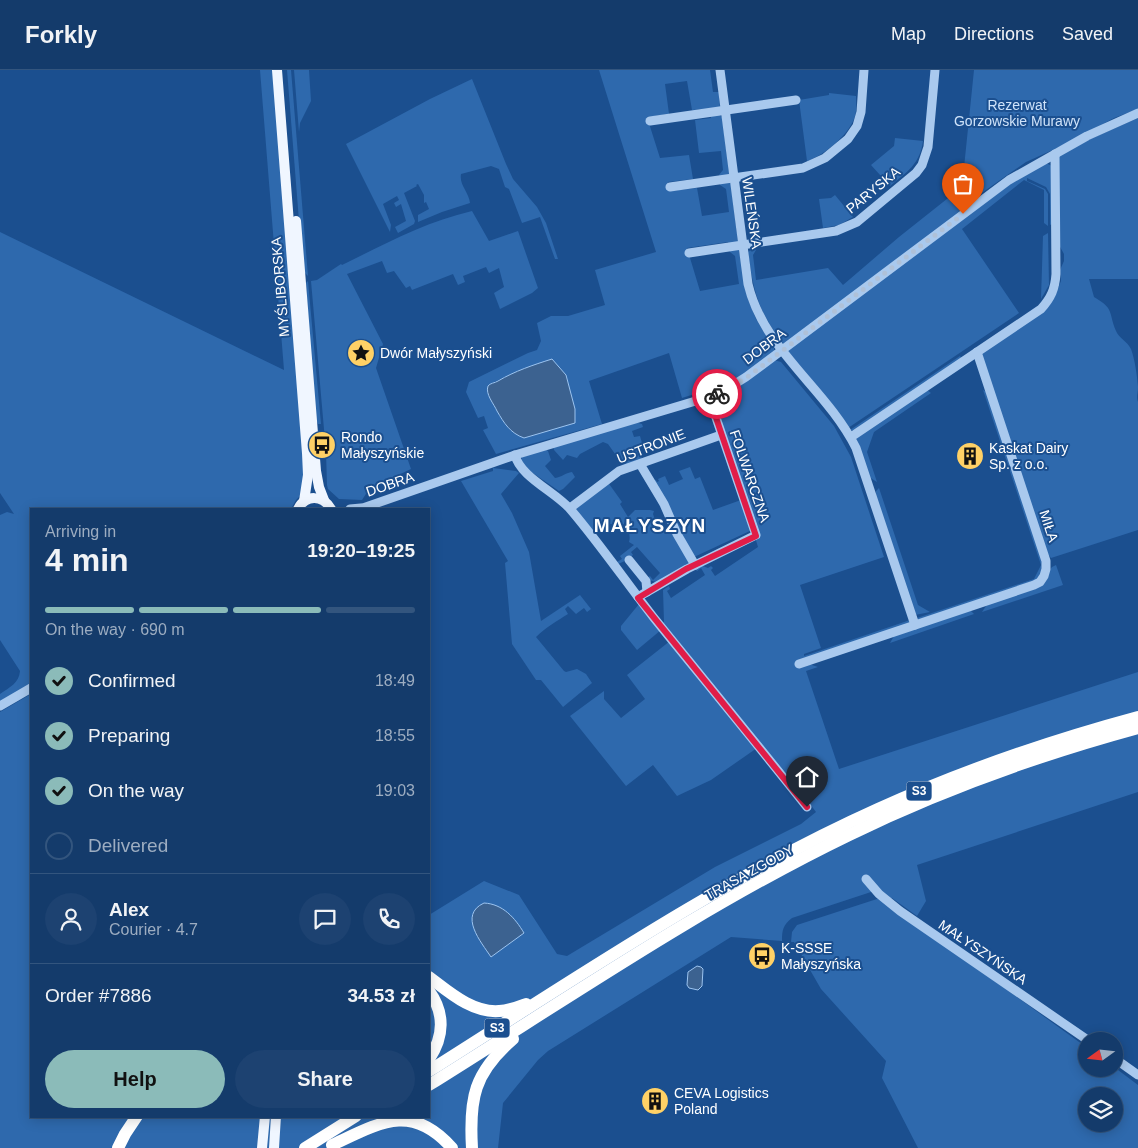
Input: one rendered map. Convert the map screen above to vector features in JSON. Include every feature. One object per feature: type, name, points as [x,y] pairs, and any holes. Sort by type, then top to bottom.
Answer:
[{"type":"highway","name":"TRASA ZGODY","points":[[430,1070],[564,986],[740,880],[816,839],[877,809],[943,781],[1043,744],[1138,716]]},
{"type":"highway","name":"TRASA ZGODY","points":[[430,1084],[717,906],[848,835],[999,771],[1138,728]]},
{"type":"highway","points":[[430,978],[470,1005],[499,1011],[526,1004],[564,986]]},
{"type":"highway","points":[[430,993],[438,1005],[442,1022],[436,1048],[430,1057]]},
{"type":"highway","points":[[472,1148],[472,1107],[485,1068],[502,1048],[546,1012]]},
{"type":"highway","points":[[118,1148],[136,1118]]},
{"type":"highway","points":[[127,1148],[132,1136],[145,1118]]},
{"type":"highway","points":[[305,1148],[353,1118]]},
{"type":"highway","points":[[330,1147],[375,1118]]},
{"type":"highway","points":[[330,1147],[377,1124],[390,1121],[405,1121],[432,1129],[452,1148]]},
{"type":"main road","name":"MYŚLIBORSKA","points":[[277,70],[307,453],[308,475],[299,506]]},
{"type":"main road","name":"MYŚLIBORSKA","points":[[284,70],[316,471],[324,500]]},
{"type":"main road","points":[[299,506],[314,497],[324,500],[330,508]]},
{"type":"main road","points":[[262,1148],[265,1118]]},
{"type":"main road","points":[[274,1148],[276,1118]]},
{"type":"street","name":"WILEŃSKA","points":[[720,70],[748,284],[754,305],[766,330],[782,350]]},
{"type":"street","points":[[670,187],[806,167],[820,161],[852,135],[859,121],[864,70]]},
{"type":"street","name":"PARYSKA","points":[[690,253],[831,232],[847,228],[861,219],[916,173],[925,161],[935,70]]},
{"type":"street","points":[[650,121],[796,100]]},
{"type":"street","name":"DOBRA","points":[[360,508],[514,455],[709,397],[738,383],[1009,180],[1087,136],[1138,113]]},
{"type":"street","points":[[851,437],[1041,308],[1053,293],[1056,274],[1055,154]]},
{"type":"street","points":[[782,350],[851,437],[915,625]]},
{"type":"street","name":"MIŁA","points":[[799,664],[1034,585],[1042,579],[1046,572],[1043,554],[977,352]]},
{"type":"street","name":"FOLWARCZNA","points":[[695,565],[756,536],[709,397]]},
{"type":"street","name":"USTRONIE","points":[[570,508],[620,472],[721,434]]},
{"type":"street","points":[[514,455],[517,463],[523,470],[570,508],[638,598],[807,807]]},
{"type":"street","points":[[638,598],[695,565],[676,534],[664,504],[640,464]]},
{"type":"street","points":[[629,560],[646,581],[647,592]]},
{"type":"street","points":[[0,706],[30,689]]},
{"type":"street","name":"MAŁYSZYŃSKA","points":[[866,879],[879,894],[900,911],[1078,1033]]},
{"type":"street","points":[[1123,1064],[1138,1075]]},
{"type":"green space","points":[[260,70],[273,70],[305,464],[301,495],[292,508],[30,508],[30,685],[0,703],[0,694],[16,682],[20,671],[0,640],[0,515],[7,512],[14,514],[0,493],[0,232],[284,370]]},
{"type":"green space","points":[[287,70],[291,70],[308,276],[303,271]]},
{"type":"green space","points":[[294,70],[309,70],[311,101],[300,123],[299,132]]},
{"type":"green space","points":[[599,70],[710,70],[713,92],[719,92],[720,108],[692,110],[687,81],[665,84],[669,114],[647,117],[660,158],[689,155],[693,179],[668,182],[670,191],[697,188],[702,216],[729,212],[726,189],[720,185],[720,182],[729,182],[731,184],[738,242],[729,245],[728,242],[687,248],[700,291],[739,284],[735,256],[729,249],[739,250],[748,299],[756,319],[774,348],[774,352],[739,378],[715,390],[704,391],[682,398],[669,353],[589,381],[602,424],[496,454],[483,430],[488,428],[484,416],[478,418],[466,392],[469,382],[537,350],[541,341],[537,323],[551,316],[568,316],[605,305],[595,270],[656,252]],"holes":[[[525,368],[510,430],[495,407],[489,388],[490,384]]]},
{"type":"green space","name":"Rezerwat Gorzowskie Murawy","points":[[974,70],[1138,70],[1138,109],[1114,118],[1066,144],[1026,162],[966,204],[968,213],[1007,185],[1046,163],[1052,166],[1052,224],[1050,225],[1050,194],[1046,187],[1027,178],[1027,181],[1045,189],[1048,194],[1048,226],[1044,223],[1044,190],[1024,180],[962,229],[1019,313],[848,428],[771,327],[756,294],[748,252],[753,246],[756,246],[753,255],[756,280],[828,268],[843,285],[962,187]]},
{"type":"green space","points":[[472,79],[513,179],[537,207],[546,223],[558,259],[555,259],[540,217],[522,223],[509,189],[505,187],[499,169],[491,166],[461,174],[461,182],[470,203],[418,222],[418,215],[429,209],[426,202],[424,203],[424,195],[418,184],[404,193],[415,221],[414,224],[398,233],[395,227],[406,221],[401,204],[396,207],[394,203],[399,200],[397,196],[383,204],[391,225],[390,232],[346,144]]},
{"type":"green space","points":[[829,93],[856,96],[855,116],[848,130],[836,143],[807,161],[799,100],[829,95]]},
{"type":"green space","points":[[711,115],[720,115],[722,117],[729,175],[720,178],[719,175],[723,170],[721,151],[699,153],[695,120],[711,118]]},
{"type":"green space","points":[[1138,118],[1138,279],[1089,279],[1094,297],[1101,301],[1110,311],[1116,331],[1131,349],[1135,363],[1138,387],[1138,530],[1051,558],[1047,553],[982,357],[983,351],[1054,298],[1061,281],[1060,270],[1064,261],[1064,254],[1059,245],[1058,156],[1088,140]]},
{"type":"green space","points":[[895,138],[923,141],[916,162],[890,186],[871,165],[894,146]]},
{"type":"green space","points":[[835,195],[853,217],[839,225],[823,228],[819,199],[831,198]]},
{"type":"green space","points":[[472,211],[489,241],[518,231],[538,288],[500,309],[494,293],[504,287],[499,268],[489,273],[486,267],[463,276],[465,282],[458,285],[453,274],[412,290],[410,286],[406,288],[394,271],[387,273],[382,261],[347,274],[383,344],[376,368],[411,469],[369,489],[362,500],[339,499],[328,489],[327,485],[326,452],[311,281],[317,280],[341,264],[406,234],[438,221]]},
{"type":"green space","points":[[1048,233],[1049,285],[1041,299],[1043,236]]},
{"type":"green space","points":[[308,281],[321,424],[318,424],[315,417],[306,283]]},
{"type":"green space","points":[[960,356],[962,359],[856,430],[850,430]]},
{"type":"green space","points":[[774,360],[781,362],[834,426],[851,457],[884,557],[800,585],[821,648],[804,654],[804,656],[910,620],[909,623],[809,664],[818,667],[806,671],[839,769],[1138,672],[1138,792],[917,865],[926,901],[917,916],[892,898],[890,900],[880,891],[871,892],[792,918],[784,928],[782,941],[731,937],[548,1051],[538,1060],[503,1103],[498,1148],[0,1148],[0,712],[30,695],[30,1118],[430,1118],[430,914],[484,881],[519,895],[557,954],[567,956],[715,867],[801,824],[816,812],[662,624],[664,622],[663,590],[669,586],[670,589],[667,591],[671,598],[705,575],[701,568],[697,571],[695,568],[700,565],[708,568],[711,566],[715,576],[758,547],[714,402],[716,398],[760,371]]},
{"type":"green space","points":[[927,390],[931,393],[874,432],[867,452],[877,482],[869,477],[856,443],[857,437]]},
{"type":"green space","points":[[983,390],[987,392],[1043,565],[1041,574],[1036,580],[919,620],[917,618],[1034,579],[1041,565]]},
{"type":"green space","points":[[635,422],[642,424],[643,427],[632,431],[634,437],[640,436],[642,443],[636,446],[641,452],[642,461],[625,468],[608,444],[603,442],[580,454],[577,458],[567,455],[563,460],[554,450],[553,446]]},
{"type":"green space","points":[[545,449],[548,451],[551,460],[545,466],[555,478],[572,472],[575,477],[559,491],[524,467],[521,461],[522,457]]},
{"type":"green space","points":[[640,466],[693,564],[659,583],[646,579],[650,576],[653,580],[660,573],[637,547],[631,552],[633,555],[616,565],[615,563],[622,559],[620,556],[634,545],[629,542],[629,531],[624,522],[624,524],[617,528],[613,524],[609,524],[593,534],[574,510],[607,481],[622,502],[620,504],[628,517],[635,510],[650,510],[654,511],[653,514],[659,532],[670,527]]},
{"type":"green space","points":[[690,467],[695,479],[700,477],[713,510],[741,500],[752,530],[694,557],[653,480],[657,482],[659,481],[658,479],[665,476],[669,485],[683,479],[679,471]]},
{"type":"green space","points":[[493,468],[519,473],[501,494],[512,513],[529,552],[541,621],[580,595],[591,609],[587,612],[584,608],[576,614],[568,606],[565,609],[568,614],[536,637],[564,671],[577,669],[586,674],[592,683],[563,707],[541,680],[536,680],[512,644],[505,563],[508,561],[461,481],[493,471]]},
{"type":"green space","points":[[879,488],[918,605],[930,612],[915,615],[876,496],[876,491]]},
{"type":"green space","points":[[1056,565],[1063,585],[982,612],[986,606],[992,603],[1034,589],[1052,567]]},
{"type":"green space","points":[[639,604],[661,630],[637,650],[621,630],[621,626]]},
{"type":"green space","points":[[970,610],[974,614],[890,643],[894,636]]},
{"type":"green space","points":[[670,641],[757,748],[711,780],[677,796],[653,765],[626,786],[570,716],[604,691],[604,699],[621,718],[645,699],[627,675]]},
{"type":"green space","points":[[880,898],[1078,1041],[1078,1078],[1122,1078],[1123,1074],[1138,1085],[1138,1148],[918,1148],[882,1078],[886,1061],[821,989],[794,942],[791,942],[792,932],[797,925]]},
{"type":"shaded area","points":[[552,359],[566,375],[575,409],[575,423],[524,438],[511,430],[502,420],[489,396],[488,386],[518,371]]},
{"type":"shaded area","points":[[484,903],[503,909],[517,922],[524,933],[491,957],[474,929],[472,921],[476,908]]},
{"type":"shaded area","points":[[697,966],[703,969],[702,986],[698,990],[689,988],[687,985],[688,972]]},
{"type":"way so far","points":[[717,394],[746,378],[963,214]]},
{"type":"place","name":"Dwór Małyszyński","points":[[361,353]]},
{"type":"place","name":"Rondo Małyszyńskie","points":[[322,445]]},
{"type":"place","name":"Kaskat Dairy Sp. z o.o.","points":[[970,456]]},
{"type":"place","name":"K-SSSE Małyszyńska","points":[[762,956]]},
{"type":"place","name":"CEVA Logistics Poland","points":[[655,1101]]},
{"type":"district","name":"MAŁYSZYN","points":[[650,525]]},
{"type":"route","points":[[717,394],[709,397],[756,536],[686,569],[638,598],[807,807]]}]
